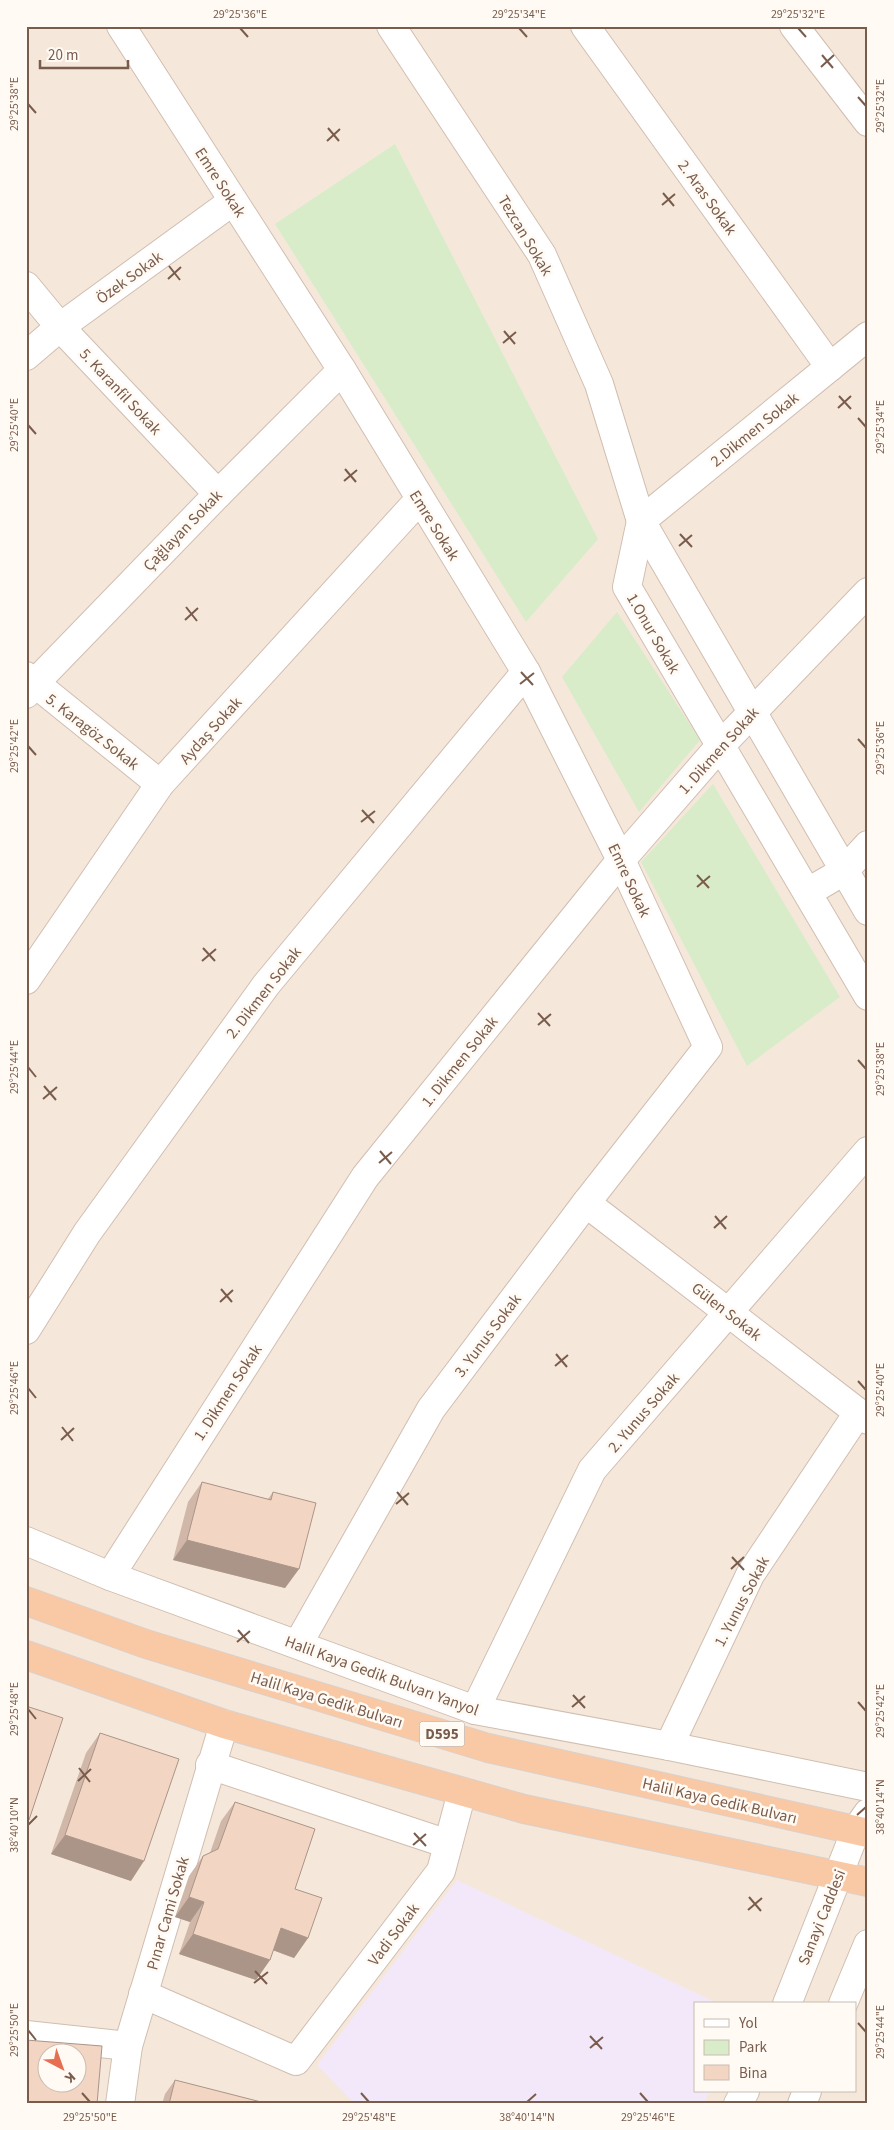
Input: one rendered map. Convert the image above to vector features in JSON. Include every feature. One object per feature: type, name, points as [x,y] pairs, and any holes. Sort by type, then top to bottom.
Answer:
[{"type":"highway","name":"Halil Kaya Gedik Bulvarı","points":[[26,1601],[146,1644],[488,1748],[864,1825]]},
{"type":"highway","points":[[26,1655],[224,1724],[524,1809],[868,1882]]},
{"type":"street","name":"Emre Sokak","points":[[121,26],[342,370],[419,500],[526,672],[621,860],[708,1047]]},
{"type":"street","name":"Tezcan Sokak","points":[[391,26],[542,255],[599,384],[640,521]]},
{"type":"street","name":"2. Aras Sokak","points":[[585,26],[830,367]]},
{"type":"street","points":[[794,26],[868,122]]},
{"type":"street","name":"Özek Sokak","points":[[26,356],[60,327],[233,201]]},
{"type":"street","name":"5. Karanfil Sokak","points":[[26,286],[60,327],[218,494]]},
{"type":"street","name":"2.Dikmen Sokak","points":[[640,521],[868,336]]},
{"type":"street","name":"Çağlayan Sokak","points":[[29,684],[342,370]]},
{"type":"street","name":"Aydaş Sokak","points":[[26,980],[160,784],[419,500]]},
{"type":"street","points":[[640,521],[868,912]]},
{"type":"street","name":"1.Onur Sokak","points":[[640,521],[627,587],[868,996]]},
{"type":"street","name":"1. Dikmen Sokak","points":[[110,1576],[365,1177],[621,860],[752,711],[868,592]]},
{"type":"street","name":"2. Dikmen Sokak","points":[[26,1330],[87,1233],[266,985],[526,672]]},
{"type":"street","name":"5. Karagöz Sokak","points":[[29,684],[160,784]]},
{"type":"street","points":[[808,892],[844,872],[868,846]]},
{"type":"street","name":"3. Yunus Sokak","points":[[298,1644],[431,1409],[586,1203],[708,1047]]},
{"type":"street","name":"2. Yunus Sokak","points":[[475,1710],[592,1470],[867,1153]]},
{"type":"street","name":"Gülen Sokak","points":[[586,1203],[863,1416]]},
{"type":"street","name":"1. Yunus Sokak","points":[[669,1746],[750,1575],[863,1416]]},
{"type":"street","name":"Halil Kaya Gedik Bulvarı Yanyol","points":[[26,1541],[110,1576],[475,1710],[669,1746],[868,1788]]},
{"type":"street","name":"Pınar Cami Sokak","points":[[120,2104],[128,2046],[210,1765],[224,1724]]},
{"type":"street","points":[[210,1765],[448,1844]]},
{"type":"street","name":"Vadi Sokak","points":[[143,1994],[296,2061],[441,1871],[462,1792]]},
{"type":"street","name":"Sanayi Caddesi","points":[[788,2002],[838,1877],[864,1825]]},
{"type":"street","points":[[844,2002],[867,1950]]},
{"type":"street","points":[[26,2035],[128,2046]]},
{"type":"street","points":[[738,2104],[744,2092]]},
{"type":"street","points":[[802,2104],[807,2092]]},
{"type":"shaded area","points":[[26,26],[868,26],[868,2104],[26,2104]]},
{"type":"shaded area","points":[[457,1880],[715,2002],[694,2002],[694,2092],[709,2092],[704,2104],[355,2104],[317,2065]]},
{"type":"green space","points":[[395,144],[598,539],[526,622],[275,224]]},
{"type":"green space","points":[[617,612],[700,740],[639,812],[562,677]]},
{"type":"green space","points":[[713,784],[840,997],[747,1066],[641,862]]},
{"type":"building","points":[[202,1482],[271,1500],[273,1492],[316,1503],[299,1569],[187,1540]]},
{"type":"building","points":[[26,1706],[63,1718],[29,1820],[26,1819]]},
{"type":"building","points":[[100,1733],[179,1759],[144,1861],[65,1835]]},
{"type":"building","points":[[235,1802],[315,1829],[295,1889],[322,1898],[308,1938],[281,1928],[270,1960],[193,1934],[204,1902],[189,1897],[203,1856],[218,1849]]},
{"type":"building","points":[[26,2040],[51,2042],[38,2042],[38,2092],[88,2092],[88,2045],[102,2046],[97,2104],[26,2104]]},
{"type":"building","points":[[175,2080],[269,2104],[169,2104]]}]
